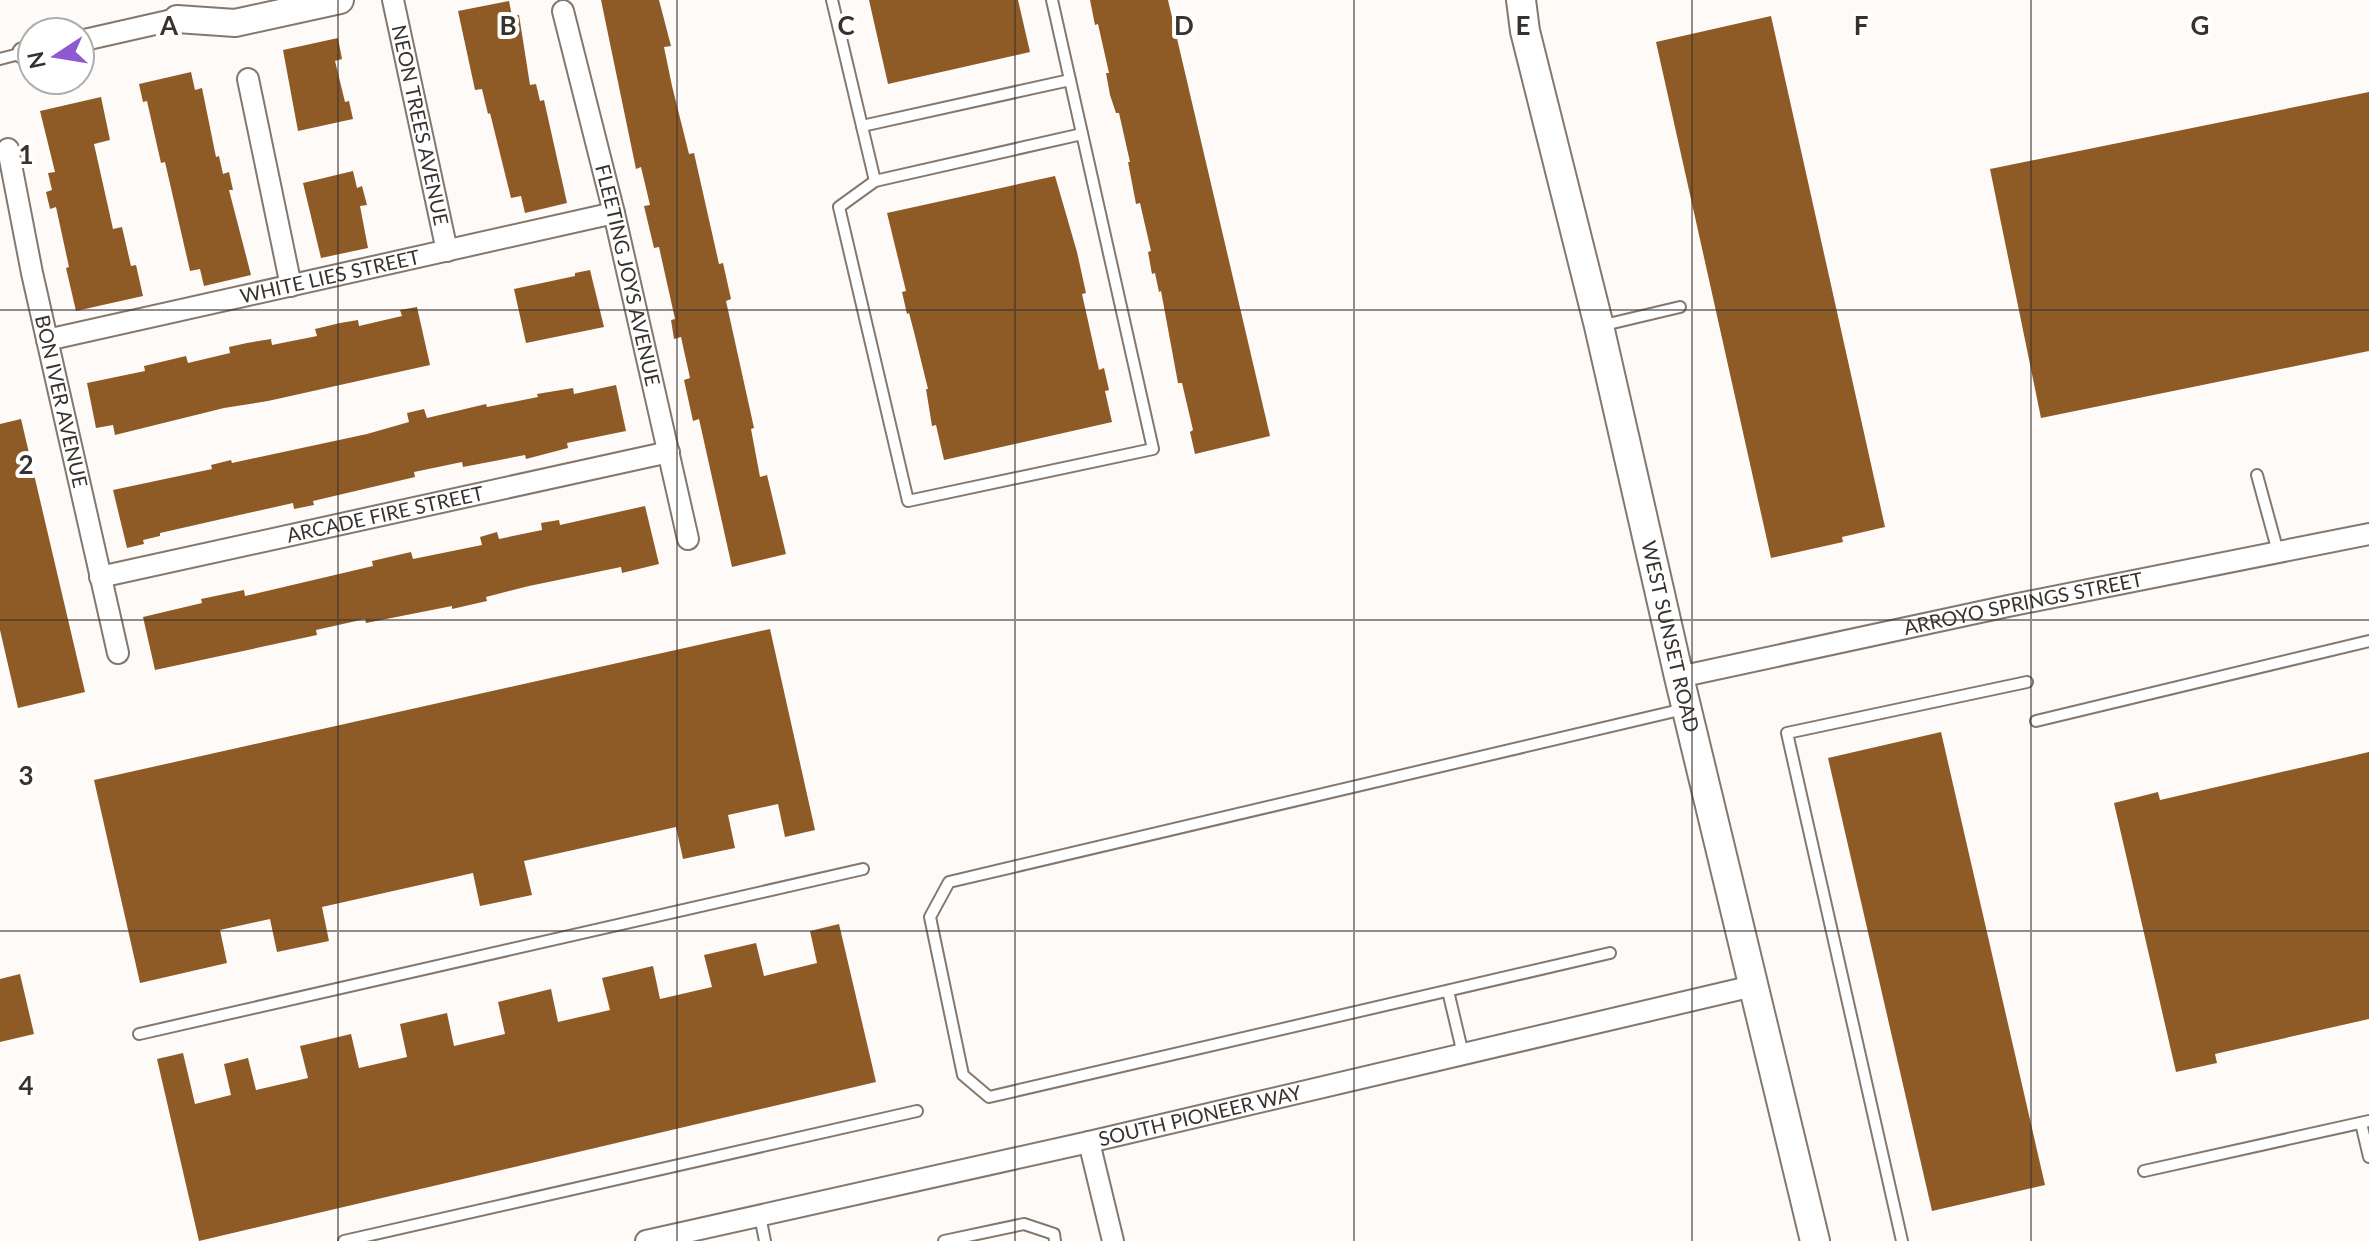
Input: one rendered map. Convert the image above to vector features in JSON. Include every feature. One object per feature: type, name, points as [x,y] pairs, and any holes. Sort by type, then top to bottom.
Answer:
[{"type":"main road","name":"WEST SUNSET ROAD","points":[[1506,0],[1525,31]]},
{"type":"main road","name":"WEST SUNSET ROAD","points":[[1521,0],[1525,31],[1599,326],[1686,708],[1815,1241]]},
{"type":"street","points":[[96,36],[206,0]]},
{"type":"street","points":[[175,10],[235,23],[340,0]]},
{"type":"street","name":"NEON TREES AVENUE","points":[[393,0],[447,251]]},
{"type":"street","name":"FLEETING JOYS AVENUE","points":[[563,11],[614,213],[688,539]]},
{"type":"street","points":[[248,79],[291,286]]},
{"type":"street","name":"BON IVER AVENUE","points":[[8,149],[47,340],[118,653]]},
{"type":"street","name":"WHITE LIES STREET","points":[[47,340],[614,213]]},
{"type":"street","name":"ARCADE FIRE STREET","points":[[100,577],[669,452]]},
{"type":"street","name":"ARROYO SPRINGS STREET","points":[[1679,677],[2008,606],[2369,534]]},
{"type":"street","name":"SOUTH PIONEER WAY","points":[[646,1241],[1089,1142],[1753,986]]},
{"type":"street","points":[[1089,1142],[1113,1241]]},
{"type":"lane","points":[[832,0],[875,181]]},
{"type":"lane","points":[[1052,0],[1153,449],[908,501],[839,207],[875,181],[1082,134]]},
{"type":"lane","points":[[862,126],[1070,80]]},
{"type":"lane","points":[[1599,326],[1680,307]]},
{"type":"lane","points":[[2257,475],[2278,552]]},
{"type":"lane","points":[[2036,721],[2369,641]]},
{"type":"lane","points":[[1902,1241],[1787,733],[2027,682]]},
{"type":"lane","points":[[1610,953],[989,1097],[963,1075],[930,917],[949,882],[1686,708]]},
{"type":"lane","points":[[139,1034],[863,869]]},
{"type":"lane","points":[[1448,991],[1463,1054]]},
{"type":"lane","points":[[344,1241],[917,1111]]},
{"type":"lane","points":[[2144,1171],[2365,1122],[2369,1157]]},
{"type":"lane","points":[[760,1216],[765,1241]]},
{"type":"lane","points":[[944,1241],[1024,1224],[1054,1234],[1055,1241]]},
{"type":"building","points":[[601,0],[659,0],[671,46],[664,47],[672,86],[689,154],[694,153],[719,264],[723,263],[731,299],[726,301],[754,428],[751,429],[760,477],[767,475],[786,554],[732,567],[699,419],[693,421],[684,380],[690,378],[681,337],[674,339],[671,320],[675,319],[659,247],[654,248],[644,206],[650,205],[641,167],[636,169]]},
{"type":"building","points":[[869,0],[1018,0],[1030,52],[888,84]]},
{"type":"building","points":[[1090,0],[1168,0],[1270,436],[1195,454],[1190,432],[1193,430],[1182,383],[1178,383],[1161,291],[1155,273],[1152,274],[1148,252],[1151,251],[1140,203],[1136,204],[1119,113],[1116,113],[1110,95],[1106,73],[1109,73]]},
{"type":"building","points":[[509,1],[512,16],[519,15],[530,85],[536,84],[540,101],[544,100],[567,203],[525,213],[521,196],[511,198],[482,89],[475,90],[458,11]]},
{"type":"building","points":[[1771,16],[1885,527],[1842,537],[1843,542],[1771,558],[1656,42]]},
{"type":"building","points":[[338,38],[342,59],[335,61],[345,102],[349,101],[353,119],[298,131],[283,50]]},
{"type":"building","points":[[191,72],[195,90],[202,88],[216,157],[219,156],[223,174],[229,172],[233,190],[229,190],[251,275],[204,286],[200,269],[190,271],[165,162],[161,163],[147,101],[143,102],[139,84]]},
{"type":"building","points":[[2369,92],[2369,351],[2041,418],[1990,169]]},
{"type":"building","points":[[101,97],[110,140],[94,144],[113,229],[122,227],[131,266],[136,265],[143,296],[76,311],[56,207],[50,209],[46,192],[52,190],[48,173],[55,172],[40,111]]},
{"type":"building","points":[[353,171],[357,188],[362,186],[367,205],[360,206],[368,248],[321,258],[303,183]]},
{"type":"building","points":[[1055,176],[1077,252],[1086,293],[1082,294],[1099,370],[1104,368],[1112,422],[944,460],[936,425],[932,426],[928,389],[907,314],[902,292],[906,291],[887,213]]},
{"type":"building","points":[[590,270],[604,327],[526,343],[514,289]]},
{"type":"building","points":[[417,307],[430,365],[224,408],[115,435],[113,425],[96,428],[87,383],[145,371],[144,366],[186,356],[188,363],[230,353],[229,347],[247,343],[271,339],[272,345],[317,336],[315,329],[358,320],[359,326],[402,316],[400,310]]},
{"type":"building","points":[[616,385],[626,431],[567,443],[568,448],[526,459],[525,455],[463,467],[462,462],[414,472],[415,477],[313,501],[314,505],[294,509],[293,503],[160,533],[160,536],[143,540],[144,544],[127,548],[113,490],[212,469],[211,465],[231,460],[232,463],[367,434],[409,422],[407,413],[424,409],[427,418],[486,404],[487,407],[538,397],[537,394],[573,388],[574,394]]},
{"type":"building","points":[[21,419],[85,692],[18,708],[0,630],[0,424]]},
{"type":"building","points":[[645,506],[659,564],[622,573],[621,567],[529,586],[452,609],[452,606],[366,623],[365,619],[316,630],[317,635],[155,670],[143,617],[202,603],[201,599],[244,590],[245,596],[373,566],[372,561],[411,552],[413,559],[482,545],[480,537],[497,532],[499,539],[542,530],[541,523],[559,520],[560,525]]},
{"type":"building","points":[[770,629],[815,830],[785,837],[778,804],[728,815],[735,848],[683,859],[676,827],[524,861],[532,895],[480,906],[473,873],[322,907],[329,941],[277,952],[270,919],[220,930],[227,963],[140,983],[94,780]]},
{"type":"building","points":[[1941,732],[2045,1185],[1932,1211],[1828,758]]},
{"type":"building","points":[[2369,752],[2369,1019],[2215,1054],[2217,1063],[2176,1072],[2114,803],[2158,792],[2160,800]]},
{"type":"building","points":[[839,924],[876,1082],[199,1241],[157,1059],[183,1053],[195,1104],[231,1095],[224,1064],[248,1058],[256,1090],[308,1078],[300,1046],[351,1034],[359,1068],[407,1057],[400,1024],[447,1013],[454,1046],[505,1034],[498,1002],[551,989],[558,1022],[610,1010],[602,978],[653,966],[660,999],[712,987],[704,955],[756,943],[764,976],[817,963],[810,931]]},
{"type":"building","points":[[20,974],[34,1034],[0,1042],[0,979]]}]
